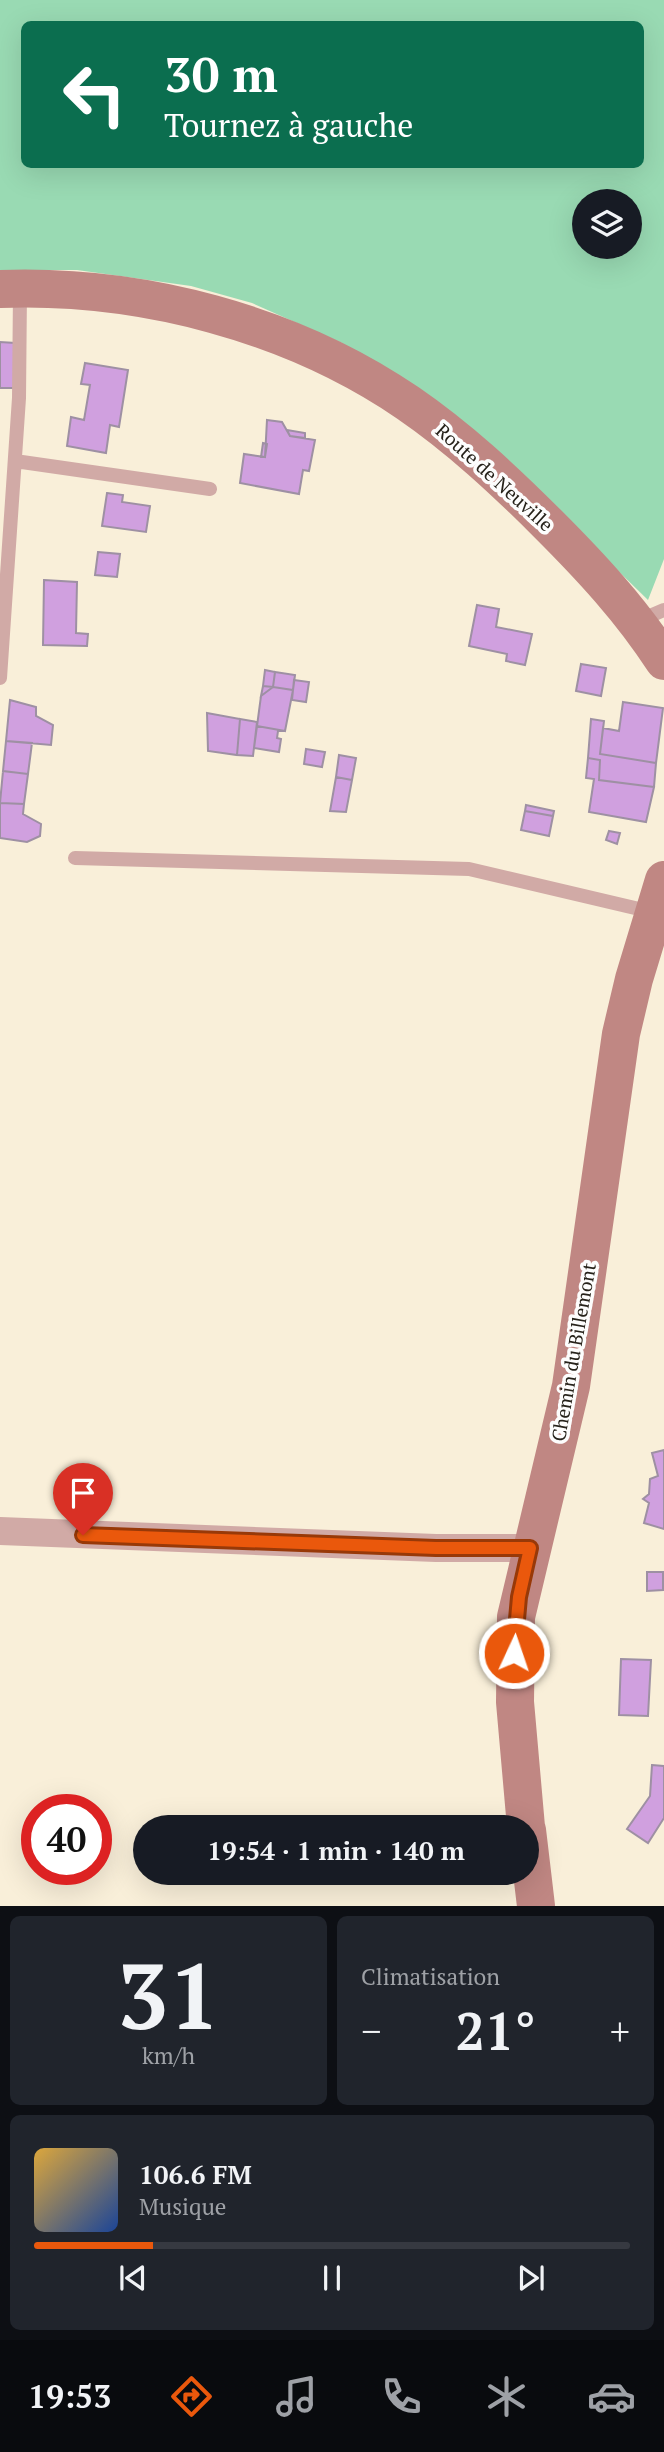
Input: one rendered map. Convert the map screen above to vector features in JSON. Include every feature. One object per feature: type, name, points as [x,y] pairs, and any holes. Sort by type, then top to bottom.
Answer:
[{"type":"street","name":"Route de Neuville","points":[[10,298],[104,293],[189,308],[274,334],[361,375],[424,414],[487,465],[642,621],[664,664]]},
{"type":"street","name":"Chemin du Billemont","points":[[526,1815],[517,1737],[514,1638],[519,1597],[571,1386],[620,1044],[658,896]]},
{"type":"street","points":[[0,1531],[436,1548],[530,1548]]},
{"type":"street","name":"Chemin du Billemont","points":[[534,1885],[536,1906]]},
{"type":"lane","points":[[0,678],[15,461],[10,298]]},
{"type":"lane","points":[[15,461],[210,489]]},
{"type":"lane","points":[[75,858],[469,869],[658,896]]},
{"type":"green space","points":[[0,0],[664,0],[664,559],[648,600],[519,474],[342,343],[252,303],[191,286],[77,270],[0,270]]},
{"type":"building","points":[[0,342],[15,343],[14,388],[0,388]]},
{"type":"building","points":[[85,363],[128,370],[119,427],[110,425],[106,453],[67,446],[71,417],[84,420],[90,385],[81,384]]},
{"type":"building","points":[[267,420],[282,422],[290,436],[315,440],[309,471],[303,470],[299,494],[240,483],[244,454],[265,457]]},
{"type":"building","points":[[287,430],[305,433],[305,438],[290,436]]},
{"type":"building","points":[[263,443],[267,444],[265,457],[261,457]]},
{"type":"building","points":[[107,493],[123,495],[122,502],[150,506],[146,532],[102,526]]},
{"type":"building","points":[[98,552],[120,554],[117,577],[95,575]]},
{"type":"building","points":[[44,580],[77,582],[76,633],[88,634],[87,646],[43,645]]},
{"type":"building","points":[[477,605],[499,609],[496,627],[532,634],[525,665],[506,661],[507,654],[469,646]]},
{"type":"building","points":[[581,664],[606,668],[601,696],[576,691]]},
{"type":"building","points":[[265,670],[275,672],[273,687],[263,686]]},
{"type":"building","points":[[275,672],[295,675],[293,690],[273,687]]},
{"type":"building","points":[[294,680],[309,682],[306,702],[292,700]]},
{"type":"building","points":[[263,686],[273,687],[261,696]]},
{"type":"building","points":[[273,687],[293,690],[285,731],[257,726],[261,696]]},
{"type":"building","points":[[10,700],[36,707],[36,716],[53,725],[51,745],[6,741]]},
{"type":"building","points":[[623,702],[663,708],[656,763],[600,754],[603,728],[619,731]]},
{"type":"building","points":[[207,713],[240,719],[237,755],[208,751]]},
{"type":"building","points":[[240,719],[257,722],[253,756],[237,755]]},
{"type":"building","points":[[591,719],[604,721],[600,754],[656,763],[654,787],[599,780],[600,760],[588,758]]},
{"type":"building","points":[[257,726],[285,731],[278,731],[277,738],[281,739],[279,752],[254,748]]},
{"type":"building","points":[[6,741],[32,743],[28,774],[3,771]]},
{"type":"building","points":[[306,749],[325,752],[322,767],[304,764]]},
{"type":"building","points":[[339,755],[356,758],[352,780],[336,777]]},
{"type":"building","points":[[588,758],[600,760],[599,780],[654,787],[646,822],[589,812],[594,779],[586,778]]},
{"type":"building","points":[[3,771],[28,774],[24,804],[0,803]]},
{"type":"building","points":[[336,777],[352,780],[346,812],[330,811]]},
{"type":"building","points":[[0,803],[24,804],[23,814],[41,824],[40,836],[27,842],[0,838]]},
{"type":"building","points":[[526,805],[554,811],[553,816],[525,811]]},
{"type":"building","points":[[525,811],[553,816],[549,836],[521,830]]},
{"type":"building","points":[[609,831],[620,833],[617,844],[606,840]]},
{"type":"building","points":[[664,1450],[664,1529],[644,1523],[649,1503],[643,1499],[649,1494],[650,1479],[658,1476],[652,1453]]},
{"type":"building","points":[[647,1572],[663,1572],[663,1590],[647,1591]]},
{"type":"building","points":[[621,1659],[651,1660],[648,1716],[619,1715]]},
{"type":"building","points":[[652,1765],[664,1766],[664,1818],[648,1843],[627,1829],[650,1796]]},
{"type":"route","points":[[83,1535],[436,1548],[530,1548],[519,1597],[514,1653]]}]
